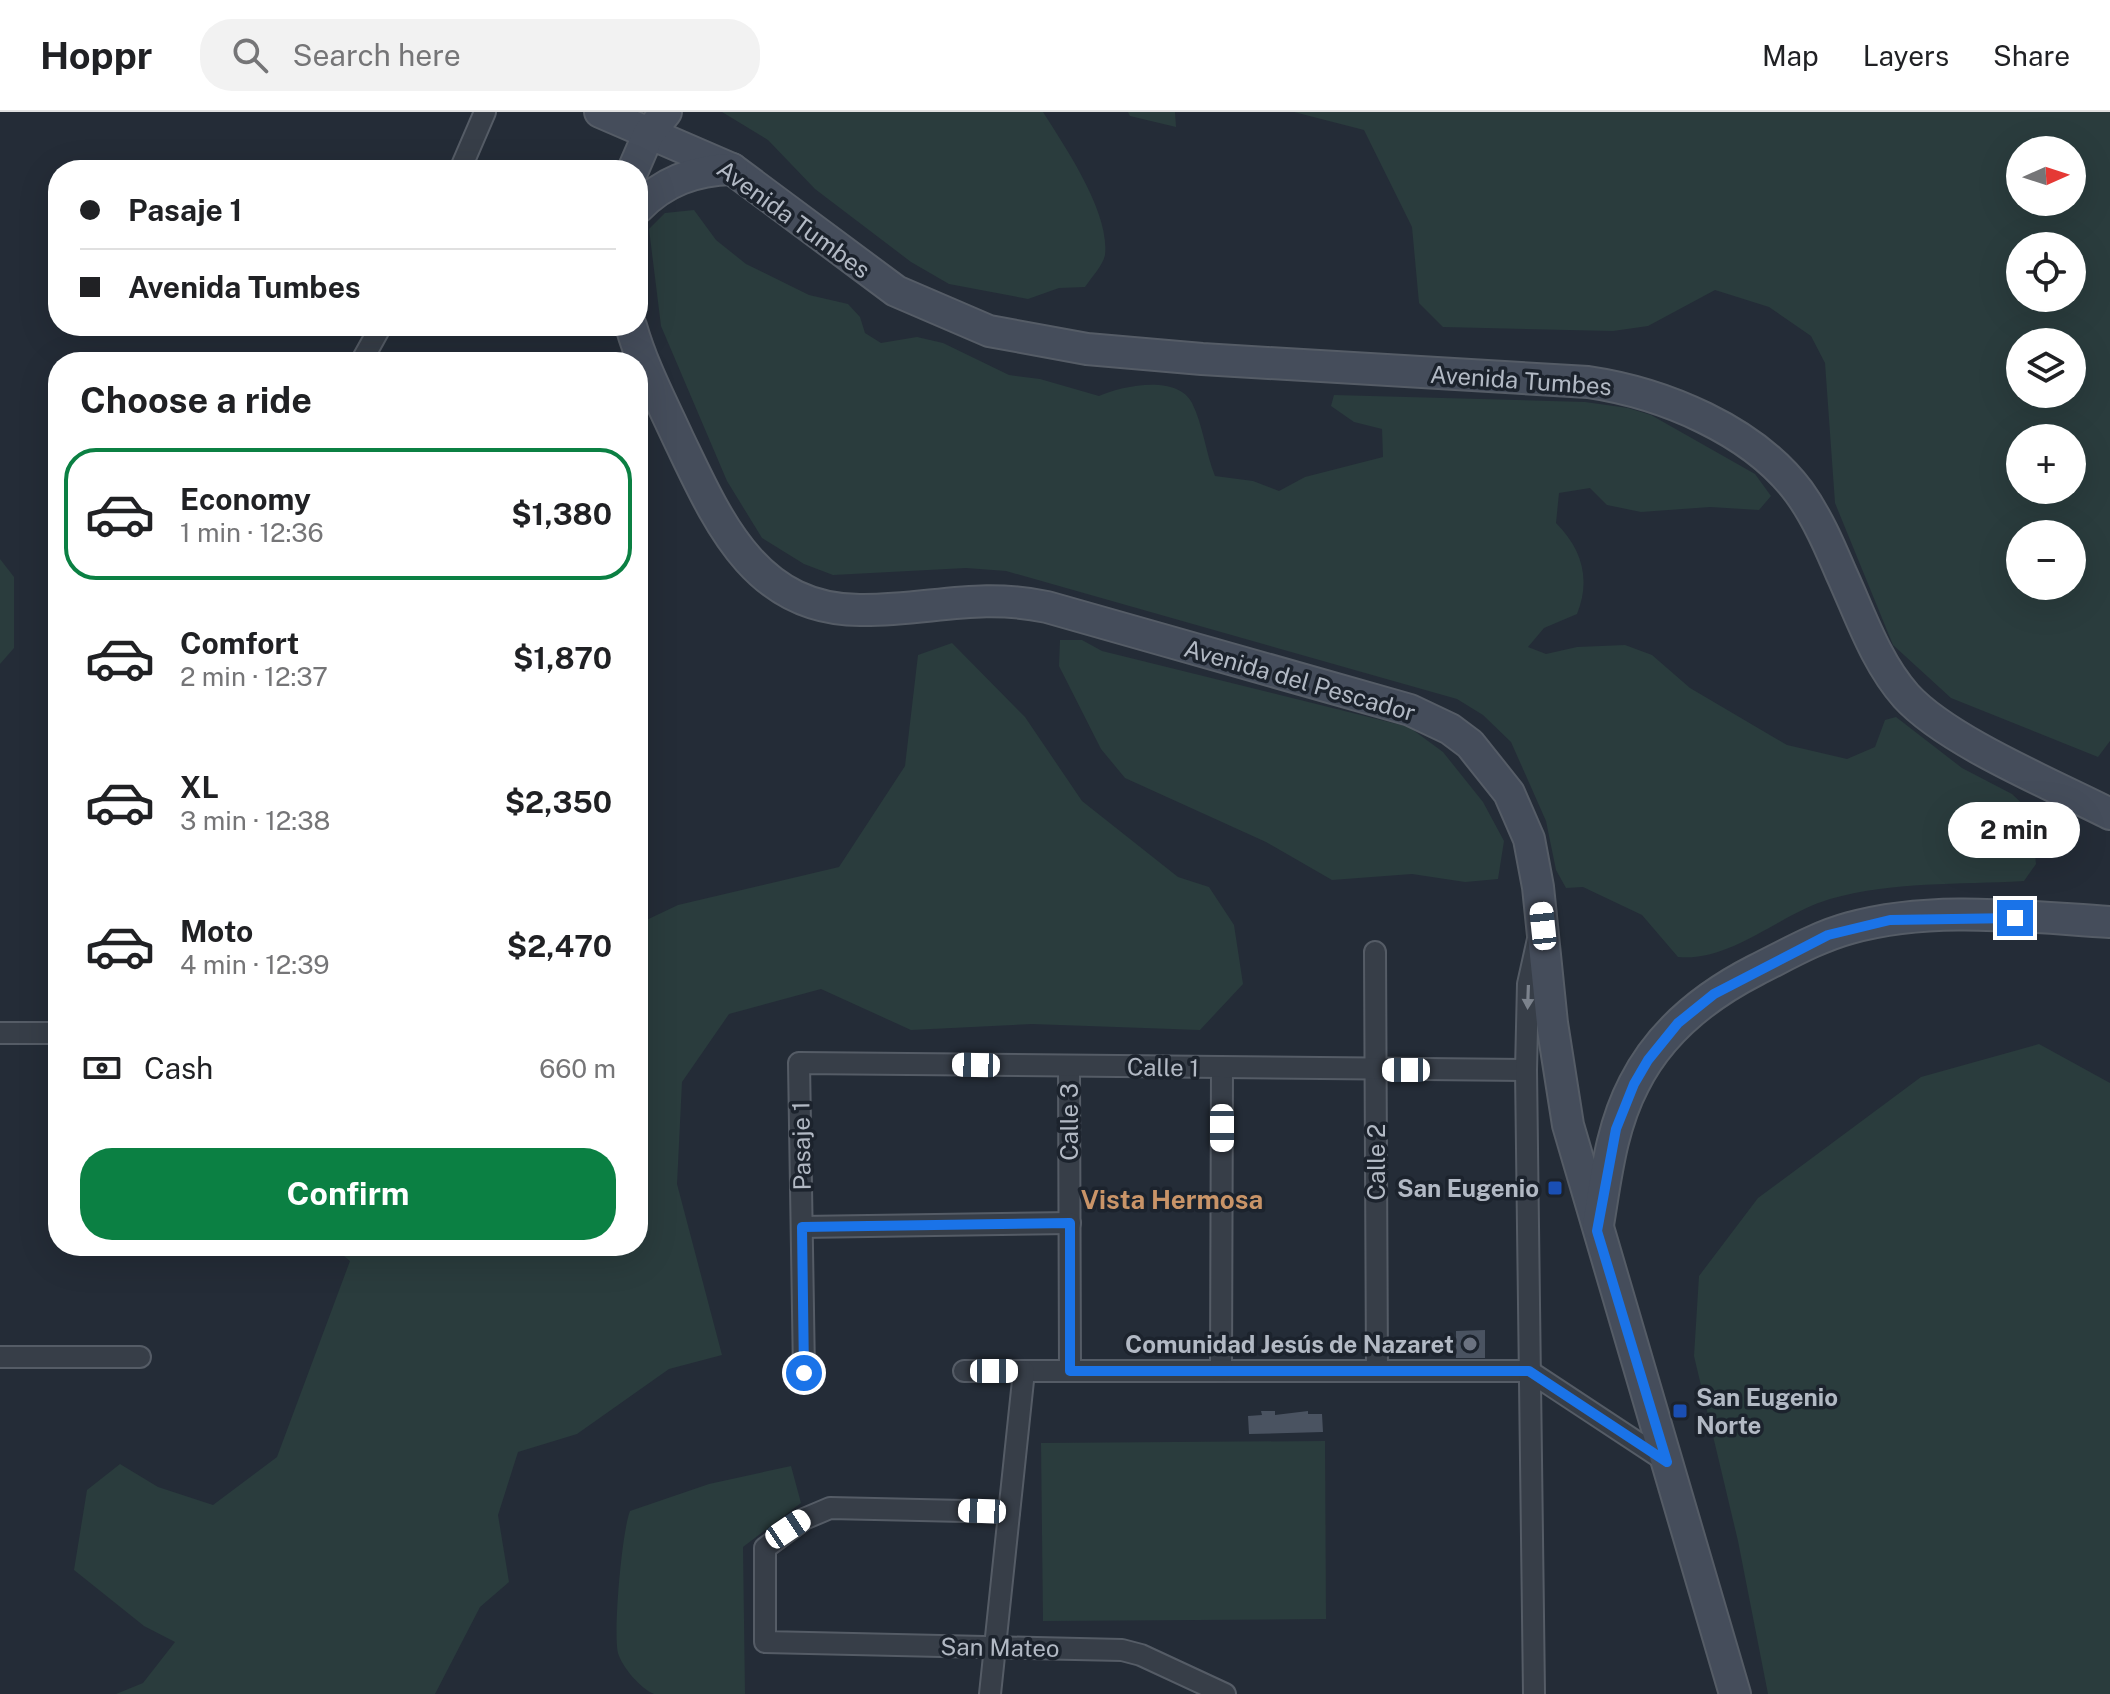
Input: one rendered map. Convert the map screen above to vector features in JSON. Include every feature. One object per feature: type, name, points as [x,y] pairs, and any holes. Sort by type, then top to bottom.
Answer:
[{"type":"main road","name":"Avenida Tumbes","points":[[600,112],[656,118],[756,164],[792,190],[900,282],[942,312]]},
{"type":"main road","name":"Avenida Tumbes","points":[[656,118],[732,169],[896,291],[989,331],[1087,349],[1271,364],[1588,382],[1634,391],[1676,406],[1750,446],[1797,490],[1823,531],[1883,665],[1923,713],[1957,735],[2110,814]]},
{"type":"main road","points":[[637,160],[656,118]]},
{"type":"main road","points":[[648,199],[688,174],[732,169]]},
{"type":"main road","name":"Avenida del Pescador","points":[[648,373],[722,527],[749,563],[782,589],[819,605],[851,610],[962,599],[1028,603],[1386,702],[1431,719],[1470,744],[1509,793],[1529,839],[1568,1125],[1735,1694]]},
{"type":"main road","points":[[1597,1231],[1616,1129],[1634,1084],[1678,1023],[1733,982],[1828,935],[1890,920],[1967,917],[2110,922]]},
{"type":"street","points":[[464,160],[485,112]]},
{"type":"street","points":[[1534,1694],[1526,1070],[1531,958],[1543,926]]},
{"type":"street","name":"Calle 2","points":[[1375,952],[1377,1371]]},
{"type":"street","points":[[0,1033],[48,1033]]},
{"type":"street","name":"Calle 1","points":[[799,1063],[1526,1070]]},
{"type":"street","name":"Pasaje 1","points":[[799,1063],[804,1373]]},
{"type":"street","name":"Calle 3","points":[[1069,1066],[1070,1371]]},
{"type":"street","points":[[1221,1371],[1222,1068]]},
{"type":"street","points":[[802,1227],[1070,1223]]},
{"type":"street","points":[[0,1357],[140,1357]]},
{"type":"street","points":[[964,1371],[1529,1371],[1667,1462]]},
{"type":"street","points":[[990,1694],[1024,1371]]},
{"type":"street","name":"San Mateo","points":[[1009,1512],[839,1507],[804,1519],[765,1548],[765,1642],[1122,1650],[1225,1694]]},
{"type":"shaded area","points":[[722,112],[1043,112],[1074,161],[1101,219],[1105,238],[1104,259],[1085,287],[1059,288],[1028,299],[949,284],[911,262],[815,189],[768,140]]},
{"type":"shaded area","points":[[1128,112],[1175,112],[1176,127],[1130,116]]},
{"type":"shaded area","points":[[1294,112],[2110,112],[2110,741],[2098,757],[1951,698],[1893,645],[1835,503],[1825,363],[1811,336],[1769,307],[1715,290],[1648,326],[1613,331],[1443,327],[1419,303],[1412,227],[1364,130]]},
{"type":"shaded area","points":[[694,210],[716,240],[746,264],[809,295],[848,304],[860,317],[865,333],[881,343],[917,337],[943,343],[1009,375],[1040,379],[1099,396],[1135,386],[1174,388],[1185,394],[1192,403],[1215,476],[1253,481],[1279,491],[1305,477],[1383,457],[1382,429],[1354,422],[1331,406],[1334,395],[1585,402],[1628,408],[1651,415],[1755,474],[1771,496],[1759,510],[1710,507],[1641,512],[1607,505],[1590,488],[1559,493],[1556,523],[1572,543],[1582,565],[1581,601],[1577,614],[1544,628],[1528,647],[1546,654],[1577,647],[1625,645],[1652,655],[1690,688],[1787,745],[1847,759],[1875,747],[1885,720],[1896,717],[1962,768],[2012,794],[2031,812],[2036,864],[2024,881],[1902,886],[1830,899],[1736,945],[1698,957],[1678,957],[1642,915],[1583,887],[1566,888],[1556,870],[1546,821],[1511,742],[1483,715],[1457,699],[1006,571],[966,568],[833,575],[804,564],[762,538],[727,481],[661,326],[649,229],[665,213]]},
{"type":"shaded area","points":[[0,559],[14,577],[14,648],[0,664]]},
{"type":"shaded area","points":[[1060,640],[1082,640],[1102,651],[1409,727],[1443,752],[1483,802],[1504,841],[1498,879],[1465,882],[1412,874],[1332,880],[1266,842],[1125,778],[1101,749],[1059,666]]},
{"type":"shaded area","points":[[952,643],[1025,717],[1082,801],[1178,877],[1209,887],[1234,925],[1243,984],[1200,1030],[1032,1024],[911,1030],[821,989],[729,1014],[682,1082],[677,1184],[722,1355],[669,1369],[577,1434],[518,1452],[498,1515],[509,1582],[480,1607],[435,1694],[116,1694],[143,1683],[175,1642],[144,1626],[74,1570],[87,1490],[120,1464],[158,1487],[213,1505],[277,1457],[350,1261],[344,1256],[648,1256],[648,919],[678,905],[839,867],[905,766],[918,655]]},
{"type":"shaded area","points":[[2039,1044],[2110,1083],[2110,1694],[1768,1694],[1738,1541],[1694,1356],[1699,1276],[1758,1198],[1921,1077]]},
{"type":"shaded area","points":[[1325,1441],[1326,1619],[1043,1621],[1041,1443]]},
{"type":"shaded area","points":[[791,1466],[801,1503],[743,1547],[745,1694],[654,1694],[649,1691],[623,1665],[618,1653],[617,1604],[630,1511],[709,1484]]},
{"type":"building","name":"Comunidad Jesús de Nazaret","points":[[1485,1330],[1485,1358],[1456,1358],[1456,1331]]},
{"type":"building","points":[[1261,1411],[1275,1411],[1275,1415],[1308,1411],[1308,1414],[1322,1414],[1323,1432],[1249,1434],[1248,1416],[1262,1415]]},
{"type":"place","name":"San Eugenio","points":[[1555,1188]]},
{"type":"place","name":"Comunidad Jesús de Nazaret","points":[[1470,1344]]},
{"type":"place","name":"San Eugenio Norte","points":[[1680,1411]]},
{"type":"district","name":"Vista Hermosa","points":[[1172,1199]]},
{"type":"route","points":[[804,1373],[802,1227],[1070,1223],[1070,1371],[1529,1371],[1667,1462],[1597,1231],[1616,1129],[1634,1084],[1648,1060],[1678,1023],[1714,994],[1828,935],[1890,920],[2015,918]]}]
